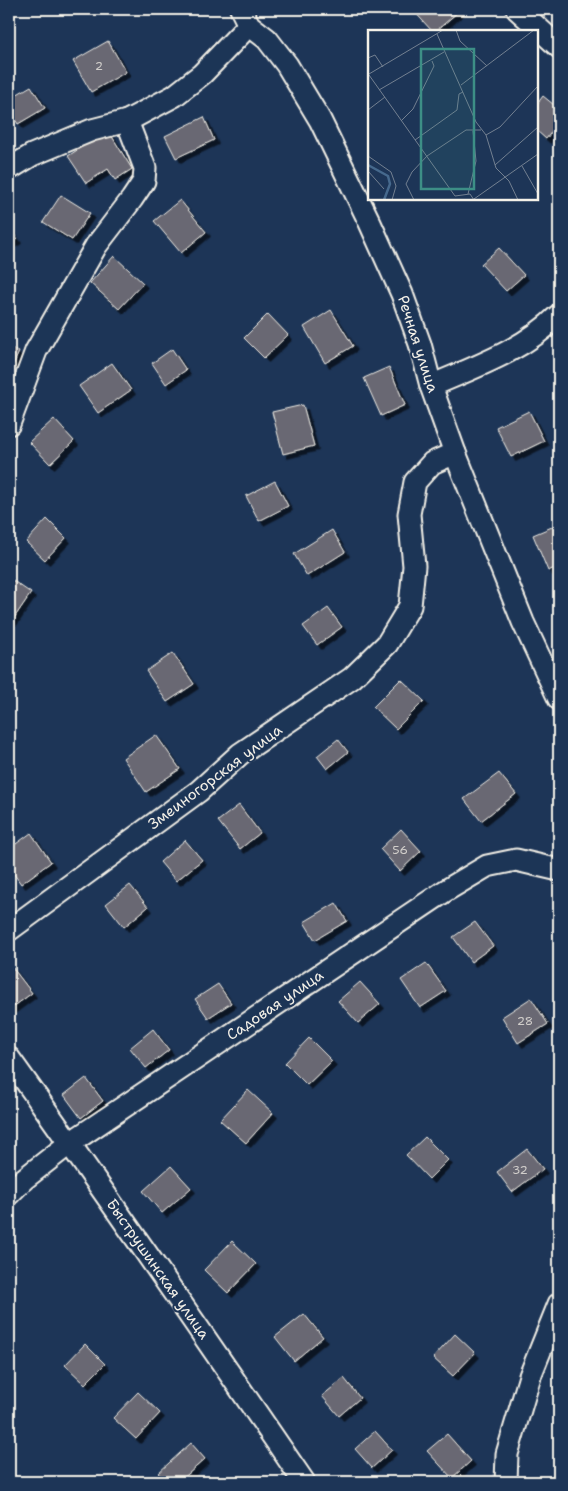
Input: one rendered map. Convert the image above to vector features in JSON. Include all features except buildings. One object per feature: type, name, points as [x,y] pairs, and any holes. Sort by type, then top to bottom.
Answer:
[{"type":"street","points":[[516,9],[559,47]]},
{"type":"street","points":[[9,169],[32,155],[92,130],[127,121],[174,96],[202,74],[245,17]]},
{"type":"street","name":"Речная улица","points":[[245,17],[287,65],[320,120],[370,223],[402,294],[420,344],[431,386],[455,453],[523,622],[559,699]]},
{"type":"street","points":[[9,424],[36,351],[96,246],[144,181],[145,168],[127,121]]},
{"type":"street","points":[[431,386],[502,356],[546,328],[559,315]]},
{"type":"street","name":"Змеиногорская улица","points":[[9,930],[199,791],[240,754],[352,678],[387,644],[410,606],[414,566],[409,514],[415,482],[432,463],[455,453]]},
{"type":"street","name":"Садовая улица","points":[[9,1194],[24,1179],[70,1143],[445,891],[487,866],[516,860],[559,870]]},
{"type":"street","name":"Быструшинская улица","points":[[9,1058],[70,1143],[304,1482]]},
{"type":"street","points":[[506,1482],[507,1454],[530,1376],[559,1304]]}]
